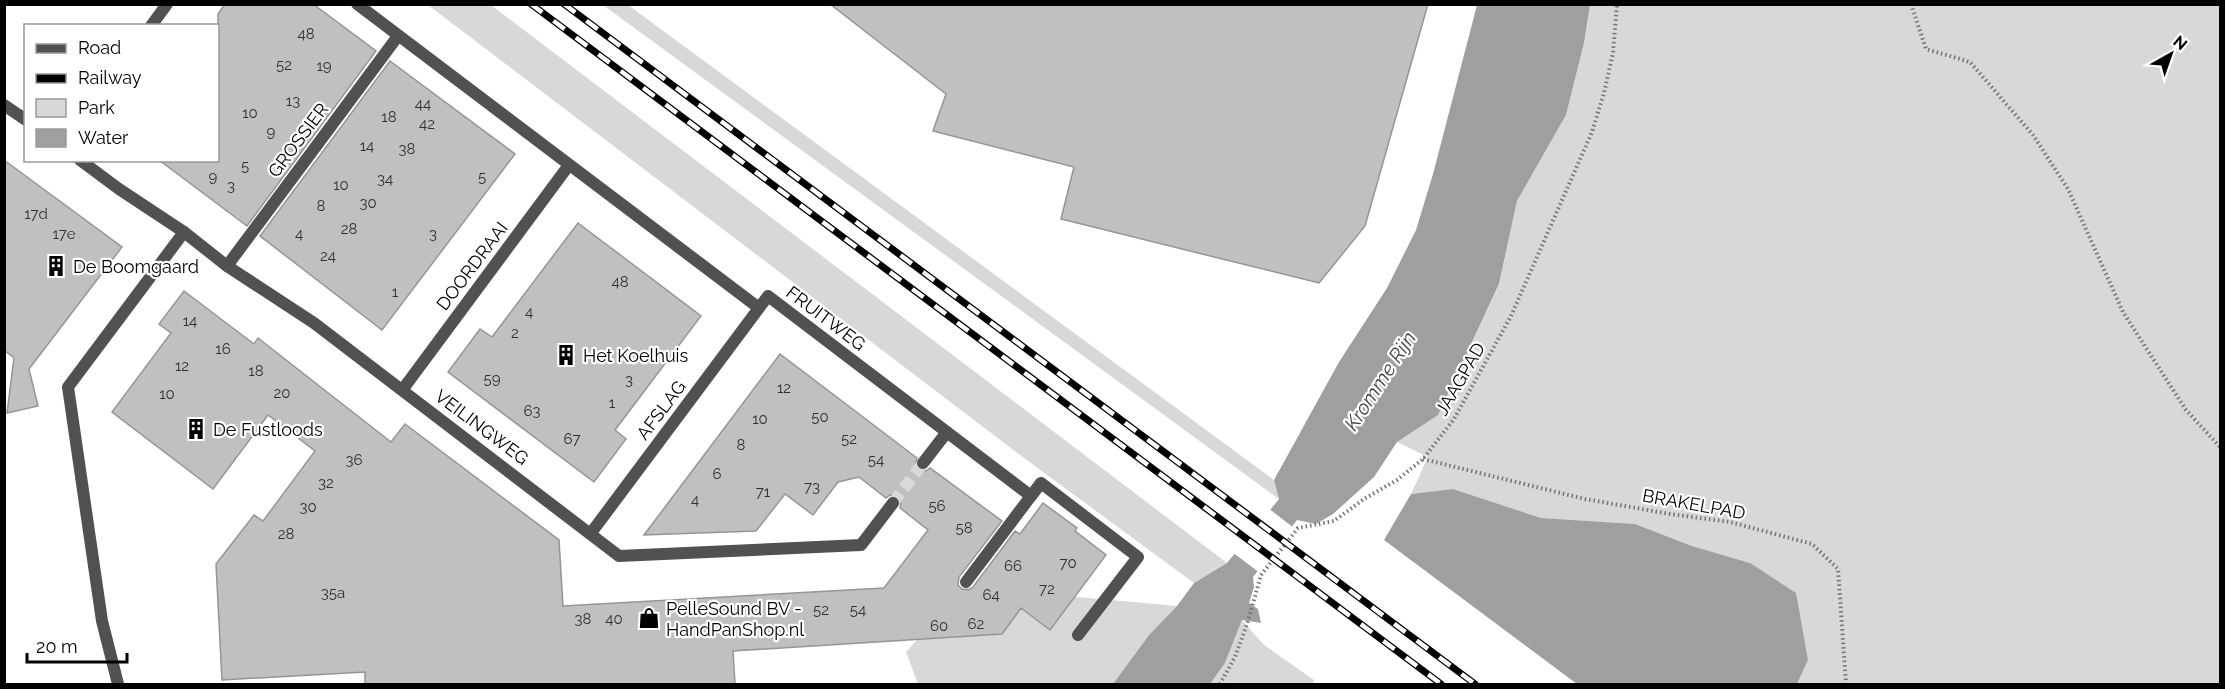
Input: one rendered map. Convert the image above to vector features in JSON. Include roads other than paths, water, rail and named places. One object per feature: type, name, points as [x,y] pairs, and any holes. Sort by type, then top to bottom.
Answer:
[{"type":"street","points":[[153,24],[167,4]]},
{"type":"street","name":"FRUITWEG","points":[[357,4],[759,308],[768,296],[1031,496]]},
{"type":"street","name":"GROSSIER","points":[[227,266],[398,36]]},
{"type":"street","points":[[4,105],[24,119]]},
{"type":"street","name":"VEILINGWEG","points":[[83,162],[184,232],[227,266],[314,323],[620,556],[861,545],[893,503]]},
{"type":"street","name":"DOORDRAAI","points":[[403,389],[569,165]]},
{"type":"street","points":[[117,684],[102,621],[68,387],[184,232]]},
{"type":"street","name":"AFSLAG","points":[[591,533],[759,308]]},
{"type":"street","points":[[923,463],[947,432]]},
{"type":"street","points":[[966,582],[1041,483],[1138,556],[1078,635]]},
{"type":"water","name":"Kromme Rijn","points":[[1477,5],[1590,5],[1584,43],[1566,115],[1517,201],[1499,284],[1438,415],[1397,442],[1374,477],[1333,514],[1316,524],[1297,520],[1253,577],[1254,587],[1249,603],[1258,609],[1261,623],[1242,620],[1225,663],[1210,684],[1113,684],[1149,635],[1177,606],[1194,583],[1227,563],[1279,499],[1274,480],[1339,362],[1387,288],[1416,230]]},
{"type":"water","points":[[1453,489],[1541,518],[1635,524],[1692,546],[1750,563],[1796,593],[1808,660],[1797,684],[1577,684],[1384,540],[1411,494]]},
{"type":"tunnel","points":[[893,503],[923,463]]},
{"type":"railway","points":[[531,4],[1441,684]]},
{"type":"railway","points":[[564,4],[1475,684]]},
{"type":"place","name":"De Boomgaard","points":[[56,266]]},
{"type":"place","name":"Het Koelhuis","points":[[566,355]]},
{"type":"place","name":"De Fustloods","points":[[196,429]]},
{"type":"place","name":"PelleSound BV - HandPanShop.nl","points":[[649,618]]}]
